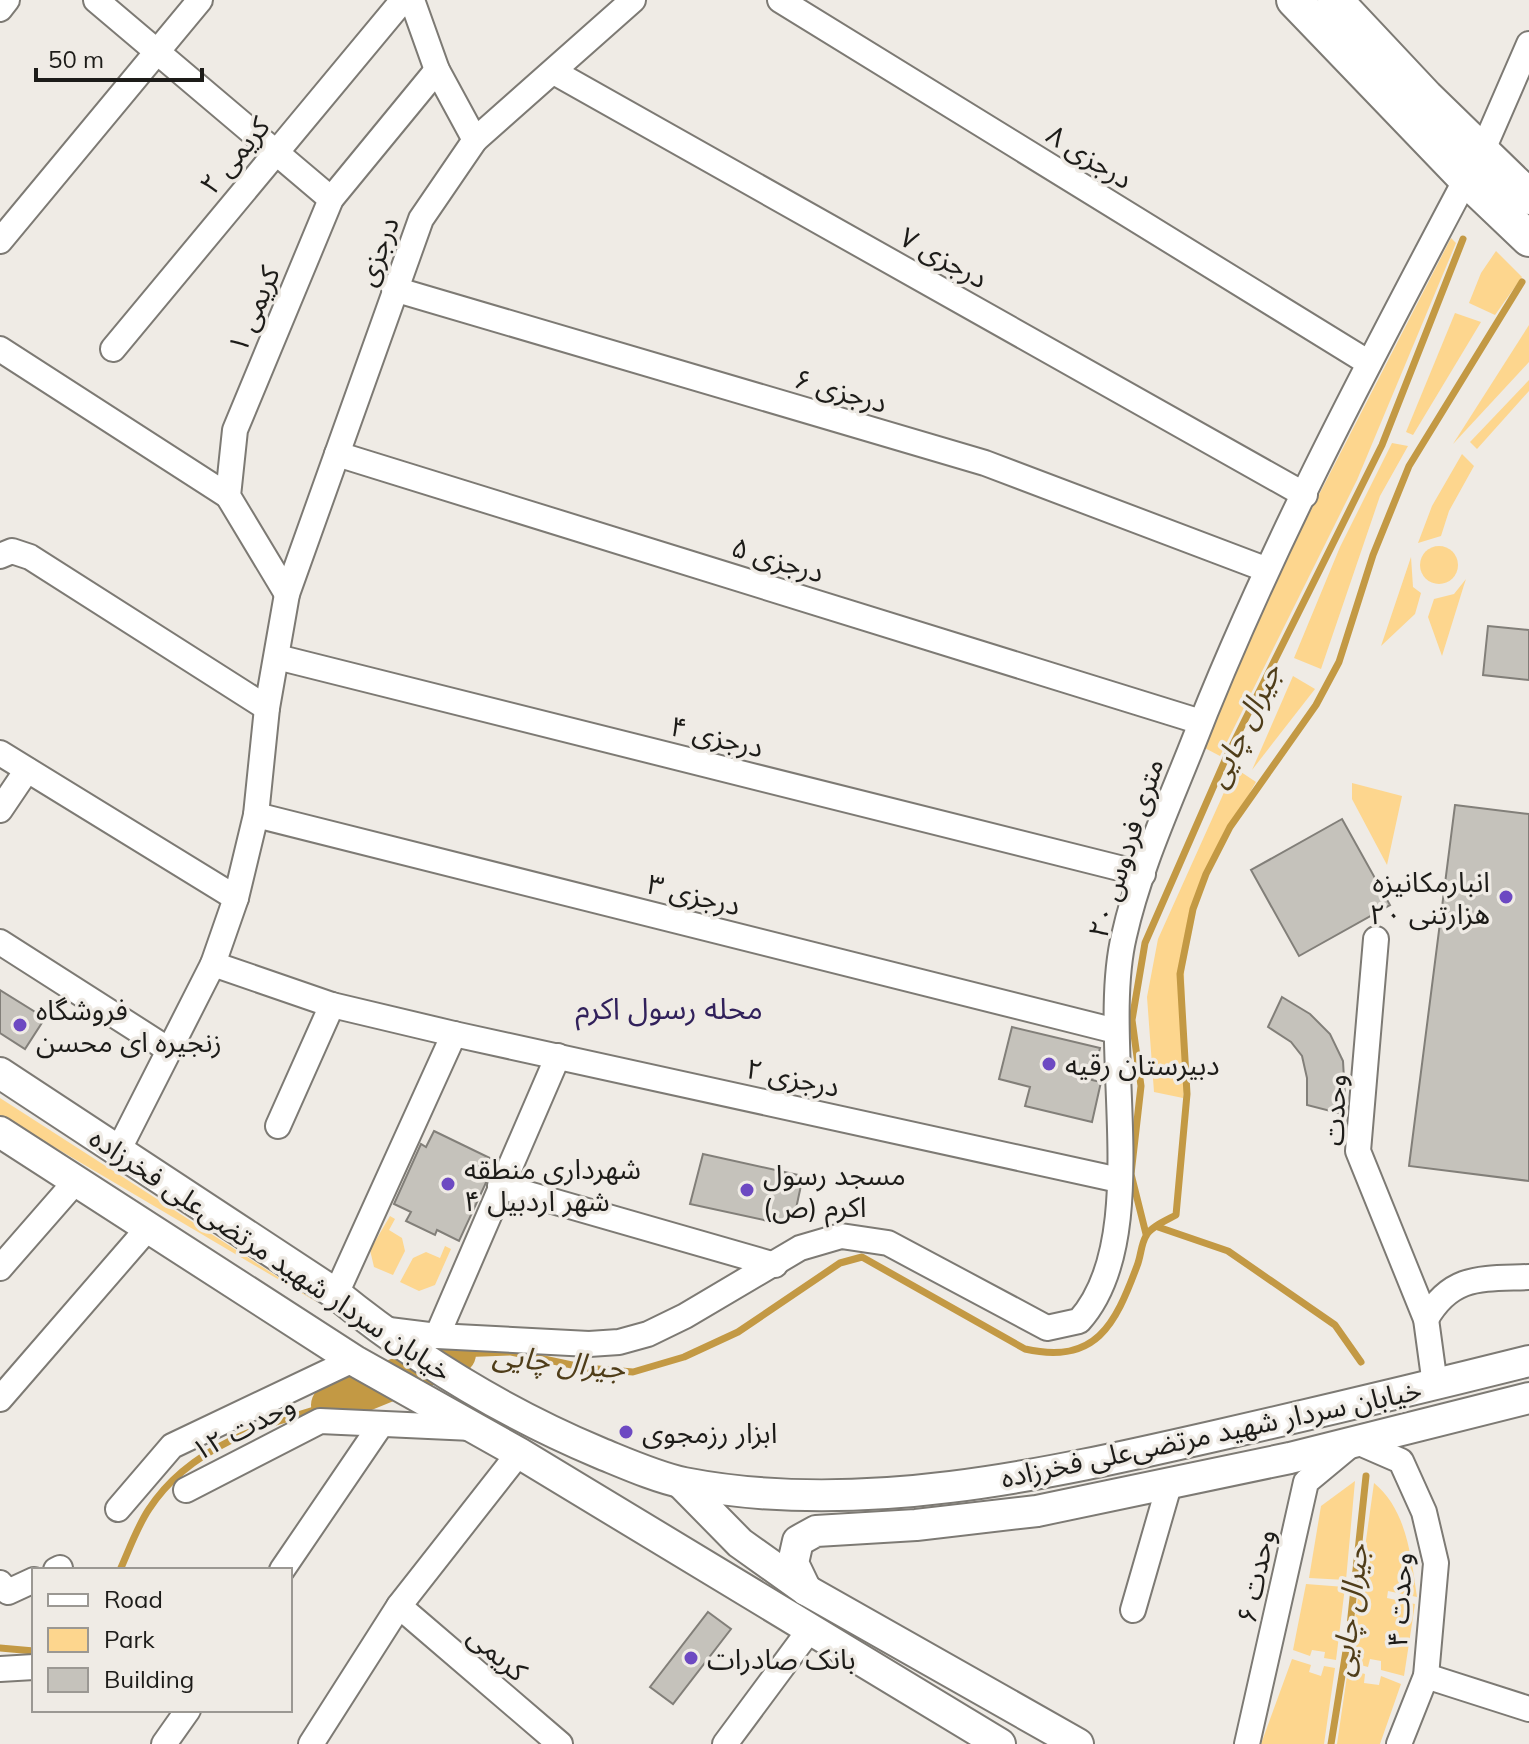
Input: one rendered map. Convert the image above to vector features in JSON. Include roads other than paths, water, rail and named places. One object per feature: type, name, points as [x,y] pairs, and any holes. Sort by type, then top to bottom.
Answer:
[{"type":"highway","points":[[1294,0],[1474,166],[1527,192]]},
{"type":"highway","points":[[1335,0],[1474,166],[1529,239]]},
{"type":"main road","name":"خیابان سردار شهید مرتضی‌علی فخرزاده","points":[[0,1073],[336,1294],[379,1329],[464,1383],[541,1428],[681,1483],[786,1496],[896,1491],[1007,1478],[1140,1454],[1529,1361]]},
{"type":"main road","name":"خیابان سردار شهید مرتضی‌علی فخرزاده","points":[[0,1132],[354,1360],[519,1453],[1000,1744]]},
{"type":"main road","name":"خیابان سردار شهید مرتضی‌علی فخرزاده","points":[[806,1590],[793,1563],[798,1541],[816,1531],[1037,1511],[1355,1441],[1529,1398]]},
{"type":"main road","points":[[681,1483],[740,1543],[806,1590],[1078,1744]]},
{"type":"street","points":[[0,9],[7,0]]},
{"type":"street","points":[[96,0],[331,199]]},
{"type":"street","points":[[0,241],[200,0]]},
{"type":"street","name":"کریمی ۲","points":[[113,349],[403,0]]},
{"type":"street","points":[[412,0],[437,70],[475,140]]},
{"type":"street","name":"درجزی","points":[[118,1151],[213,964],[236,898],[256,815],[267,708],[287,594],[421,219],[475,140],[554,72],[607,8],[633,0]]},
{"type":"street","name":"درجزی ۸","points":[[780,0],[1369,363]]},
{"type":"street","name":"۲۰ متری فردوس","points":[[379,1329],[437,1336],[589,1344],[619,1342],[648,1334],[820,1241],[841,1236],[866,1237],[888,1243],[1047,1328],[1079,1321],[1104,1286],[1114,1241],[1119,1180],[1117,976],[1123,940],[1143,874],[1201,722],[1265,569],[1369,363],[1474,166],[1529,44]]},
{"type":"street","name":"کریمی ۱","points":[[228,496],[235,430],[331,199],[437,70]]},
{"type":"street","name":"درجزی ۷","points":[[554,72],[1305,495]]},
{"type":"street","name":"درجزی ۶","points":[[394,289],[985,463],[1265,569]]},
{"type":"street","points":[[0,349],[228,496],[287,594]]},
{"type":"street","name":"درجزی ۵","points":[[337,454],[1201,722]]},
{"type":"street","points":[[0,556],[12,551],[30,557],[267,708]]},
{"type":"street","name":"درجزی ۴","points":[[277,657],[1143,874]]},
{"type":"street","points":[[0,753],[236,898]]},
{"type":"street","points":[[0,810],[27,770]]},
{"type":"street","name":"درجزی ۳","points":[[256,815],[1116,1031]]},
{"type":"street","name":"وحدت","points":[[1376,939],[1358,1151],[1426,1319],[1435,1385]]},
{"type":"street","points":[[0,942],[169,1050]]},
{"type":"street","name":"درجزی ۲","points":[[213,964],[332,1005],[1119,1180]]},
{"type":"street","points":[[278,1126],[332,1005]]},
{"type":"street","points":[[336,1294],[454,1034]]},
{"type":"street","points":[[437,1336],[558,1056]]},
{"type":"street","points":[[0,1268],[76,1181]]},
{"type":"street","points":[[500,1186],[775,1265]]},
{"type":"street","points":[[0,1399],[149,1227]]},
{"type":"street","points":[[1426,1319],[1438,1298],[1465,1281],[1529,1277]]},
{"type":"street","points":[[118,1509],[172,1446],[354,1360]]},
{"type":"street","points":[[1349,1406],[1355,1441]]},
{"type":"street","name":"وحدت ۱۲","points":[[186,1490],[320,1421],[380,1426],[467,1425]]},
{"type":"street","points":[[283,1568],[380,1426]]},
{"type":"street","name":"وحدت ۴","points":[[1355,1441],[1401,1461],[1432,1537],[1436,1563],[1426,1676],[1399,1744]]},
{"type":"street","name":"وحدت ۶","points":[[1247,1744],[1306,1482],[1355,1441]]},
{"type":"street","points":[[311,1744],[399,1606],[519,1453]]},
{"type":"street","points":[[1133,1610],[1170,1482]]},
{"type":"street","points":[[0,1583],[8,1592],[32,1581]]},
{"type":"street","name":"کریمی","points":[[399,1606],[544,1739]]},
{"type":"street","points":[[725,1744],[811,1628]]},
{"type":"street","points":[[0,1669],[32,1667]]},
{"type":"street","points":[[1426,1676],[1529,1709]]},
{"type":"street","points":[[164,1744],[187,1712]]},
{"type":"waterway","name":"جیرال چایی","points":[[1146,1234],[1131,1174],[1141,1086],[1132,1020],[1145,943],[1226,758],[1382,445],[1463,239]]},
{"type":"waterway","name":"جیرال چایی","points":[[456,1354],[511,1352],[586,1368],[633,1372],[684,1357],[738,1332],[840,1263],[862,1257],[1025,1349],[1069,1351],[1099,1336],[1120,1306],[1148,1233],[1176,1215],[1187,1094],[1180,974],[1193,909],[1206,874],[1230,827],[1316,705],[1339,662],[1373,555],[1409,466],[1522,282]]},
{"type":"waterway","name":"جیرال چایی","points":[[1158,1227],[1228,1251],[1335,1325],[1361,1362]]},
{"type":"waterway","name":"جیرال چایی","points":[[331,1405],[456,1354]]},
{"type":"waterway","name":"جیرال چایی","points":[[121,1568],[149,1509],[185,1469],[254,1430],[331,1405]]},
{"type":"waterway","name":"جیرال چایی","points":[[1331,1744],[1350,1626],[1366,1476]]},
{"type":"waterway","name":"جیرال چایی","points":[[0,1648],[32,1651]]},
{"type":"place","name":"انبارمکانیزه ۲۰ هزارتنی","points":[[1506,897]]},
{"type":"place","name":"فروشگاه زنجیره ای محسن","points":[[20,1025]]},
{"type":"place","name":"دبیرستان رقیه","points":[[1049,1064]]},
{"type":"place","name":"شهرداری منطقه ۴ شهر اردبیل","points":[[448,1184]]},
{"type":"place","name":"مسجد رسول اکرم (ص)","points":[[747,1190]]},
{"type":"place","name":"ابزار رزمجوی","points":[[626,1432]]},
{"type":"place","name":"بانک صادرات","points":[[691,1658]]},
{"type":"district","name":"محله رسول اکرم","points":[[669,1008]]}]
